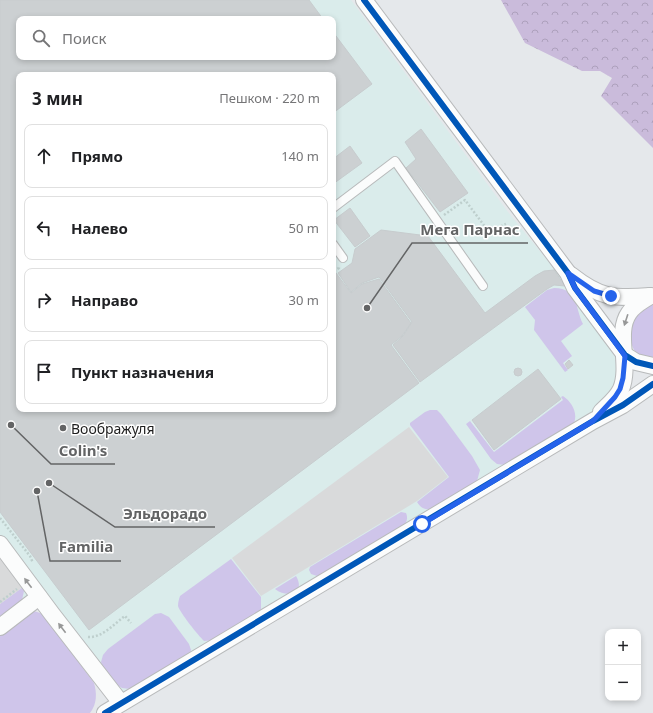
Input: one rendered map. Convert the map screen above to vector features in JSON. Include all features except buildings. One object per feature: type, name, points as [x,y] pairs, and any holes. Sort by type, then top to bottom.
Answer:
[{"type":"street","points":[[364,0],[568,273],[575,288],[625,356],[636,362],[653,366]]},
{"type":"street","points":[[568,273],[594,291],[611,296],[652,296]]},
{"type":"street","points":[[593,421],[615,397],[620,389],[623,378],[625,356],[623,337],[624,323],[629,313],[637,304],[652,296]]},
{"type":"street","points":[[105,713],[593,421],[623,405],[653,384]]},
{"type":"street","points":[[0,544],[85,658],[122,703]]},
{"type":"street","points":[[0,627],[39,598]]},
{"type":"lane","points":[[336,206],[395,161],[483,286]]},
{"type":"lane","points":[[336,248],[343,258]]},
{"type":"path","points":[[437,220],[465,200],[486,228],[497,228],[506,224]]},
{"type":"path","points":[[0,518],[30,556],[35,569]]},
{"type":"path","points":[[0,602],[20,587]]},
{"type":"path","points":[[83,634],[88,637],[99,635],[125,616],[131,623]]},
{"type":"shaded area","points":[[0,0],[351,0],[508,212],[583,304],[615,357],[617,377],[611,393],[590,416],[114,703],[34,597],[0,622]]},
{"type":"shaded area","points":[[554,288],[562,289],[572,295],[583,324],[561,341],[572,356],[563,363],[568,370],[565,372],[534,330],[535,320],[525,307],[547,290]]},
{"type":"shaded area","points":[[653,303],[653,361],[644,358],[634,350],[631,333],[632,317]]},
{"type":"shaded area","points":[[563,396],[569,401],[575,412],[574,423],[505,465],[497,464],[491,459],[466,424],[470,421],[494,452],[563,400],[561,397]]},
{"type":"shaded area","points":[[430,410],[437,410],[441,414],[472,456],[480,470],[477,481],[432,509],[427,509],[420,506],[417,502],[449,477],[410,425],[410,423]]},
{"type":"shaded area","points":[[409,427],[448,477],[417,501],[261,596],[232,558]]},
{"type":"shaded area","points":[[401,512],[406,513],[407,515],[407,520],[404,526],[322,576],[311,574],[309,570],[310,567]]},
{"type":"shaded area","points":[[0,557],[23,587],[0,604]]},
{"type":"shaded area","points":[[231,559],[261,597],[261,609],[257,614],[215,640],[204,641],[179,609],[178,602],[180,596]]},
{"type":"shaded area","points":[[296,576],[299,582],[299,587],[294,593],[285,594],[275,589]]},
{"type":"shaded area","points":[[23,587],[24,591],[22,600],[0,617],[0,604]]},
{"type":"shaded area","points":[[34,611],[43,614],[94,683],[96,698],[90,713],[0,713],[0,635]]},
{"type":"shaded area","points":[[161,613],[169,617],[189,644],[191,650],[190,655],[138,687],[130,689],[122,688],[114,683],[103,669],[101,662],[103,655],[108,649],[155,614]]},
{"type":"green space","points":[[501,0],[653,0],[653,148],[601,96],[612,78],[600,71],[582,71],[525,43]]},
{"type":"cycle path","points":[[364,0],[568,273],[575,288],[625,355],[636,362],[653,366]]},
{"type":"cycle path","points":[[105,713],[593,421],[623,405],[653,384]]},
{"type":"place","name":"Мега Парнас","points":[[367,308]]},
{"type":"place","name":"Colin's","points":[[11,425]]},
{"type":"place","name":"Воображуля","points":[[63,428]]},
{"type":"place","name":"Эльдорадо","points":[[49,483]]},
{"type":"place","name":"Familia","points":[[37,491]]},
{"type":"route","points":[[422,524],[593,421],[615,397],[620,389],[623,378],[625,356],[575,288],[568,273],[594,291],[611,296]]}]
